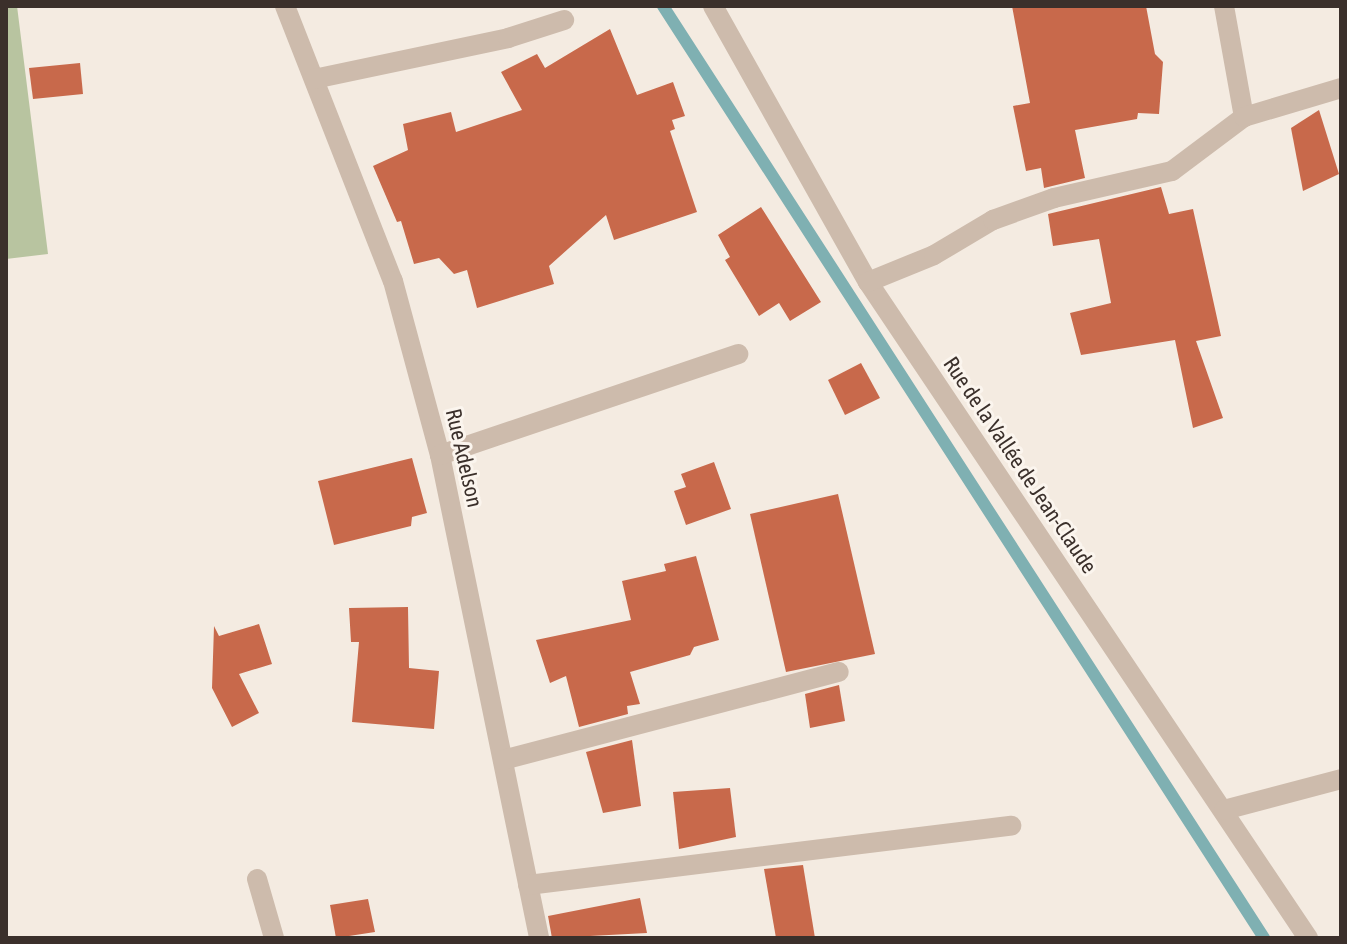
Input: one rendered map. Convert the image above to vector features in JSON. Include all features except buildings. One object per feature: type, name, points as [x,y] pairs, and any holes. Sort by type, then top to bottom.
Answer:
[{"type":"street","name":"Rue Adelson","points":[[285,6],[393,281],[440,455],[539,938]]},
{"type":"street","name":"Rue de la Vallée de Jean-Claude","points":[[713,6],[868,282],[1308,938]]},
{"type":"street","points":[[1224,6],[1244,117]]},
{"type":"street","points":[[314,79],[508,38],[564,20]]},
{"type":"street","points":[[868,282],[934,255],[993,220],[1054,198],[1172,171],[1244,117],[1341,88]]},
{"type":"street","points":[[440,455],[738,354]]},
{"type":"street","points":[[503,760],[839,672]]},
{"type":"street","points":[[1224,810],[1341,779]]},
{"type":"street","points":[[528,885],[1011,826]]},
{"type":"street","points":[[257,879],[274,938]]},
{"type":"green space","points":[[6,6],[17,6],[48,254],[6,259]]},
{"type":"waterway","points":[[663,6],[1264,938]]}]
